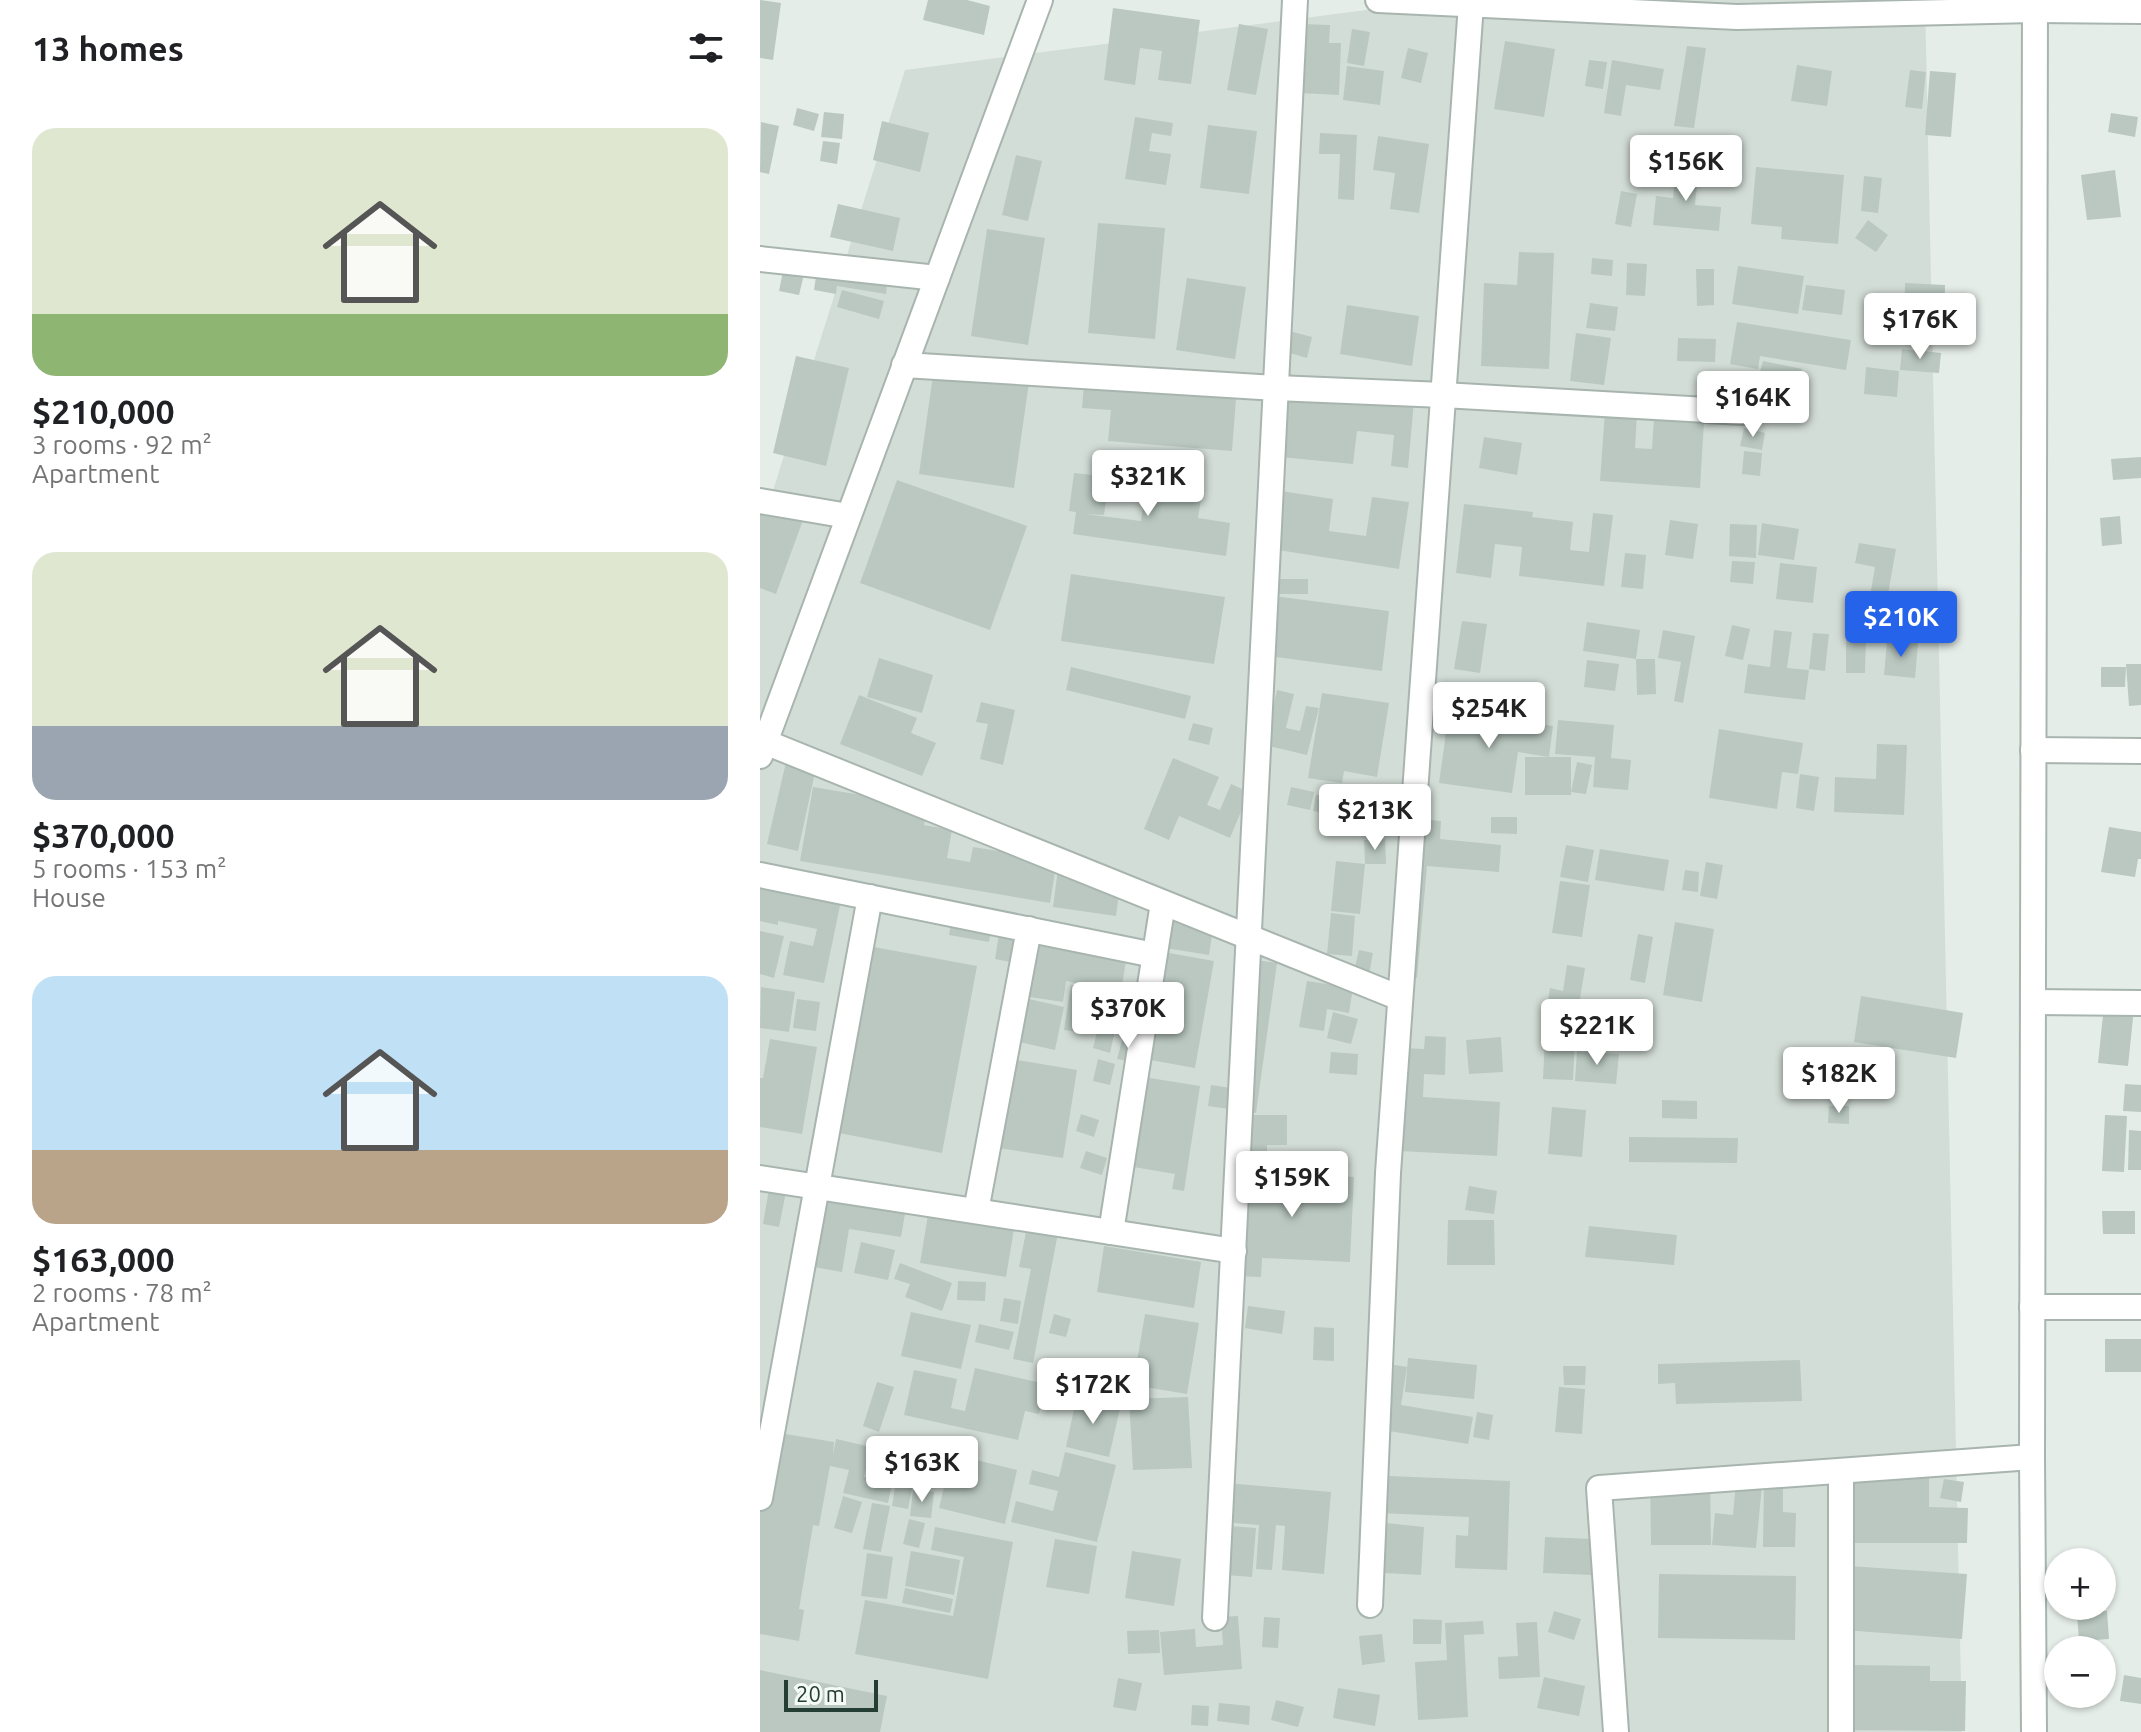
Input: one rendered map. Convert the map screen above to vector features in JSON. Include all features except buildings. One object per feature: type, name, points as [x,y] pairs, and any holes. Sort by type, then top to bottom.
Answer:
[{"type":"street","points":[[1040,0],[763,749],[1400,998]]},
{"type":"street","points":[[1215,1618],[1295,0]]},
{"type":"street","points":[[1378,0],[1677,7],[1737,17],[2035,5],[2141,11]]},
{"type":"street","points":[[1370,1605],[1388,1173],[1471,4]]},
{"type":"street","points":[[2034,1732],[2035,5]]},
{"type":"street","points":[[760,259],[937,278]]},
{"type":"street","points":[[904,365],[1742,412]]},
{"type":"street","points":[[760,501],[848,516]]},
{"type":"street","points":[[2033,750],[2141,751]]},
{"type":"street","points":[[760,875],[1154,955]]},
{"type":"street","points":[[760,1498],[763,1468],[870,897]]},
{"type":"street","points":[[1111,1232],[1163,903]]},
{"type":"street","points":[[976,1211],[1029,929]]},
{"type":"street","points":[[2033,1002],[2141,1003]]},
{"type":"street","points":[[760,1178],[1234,1251]]},
{"type":"street","points":[[2032,1307],[2141,1307]]},
{"type":"street","points":[[1616,1732],[1599,1488],[2032,1457]]},
{"type":"street","points":[[1841,1471],[1841,1732]]},
{"type":"shaded area","points":[[1443,0],[1925,0],[1962,1732],[760,1732],[760,532],[905,70]]}]
